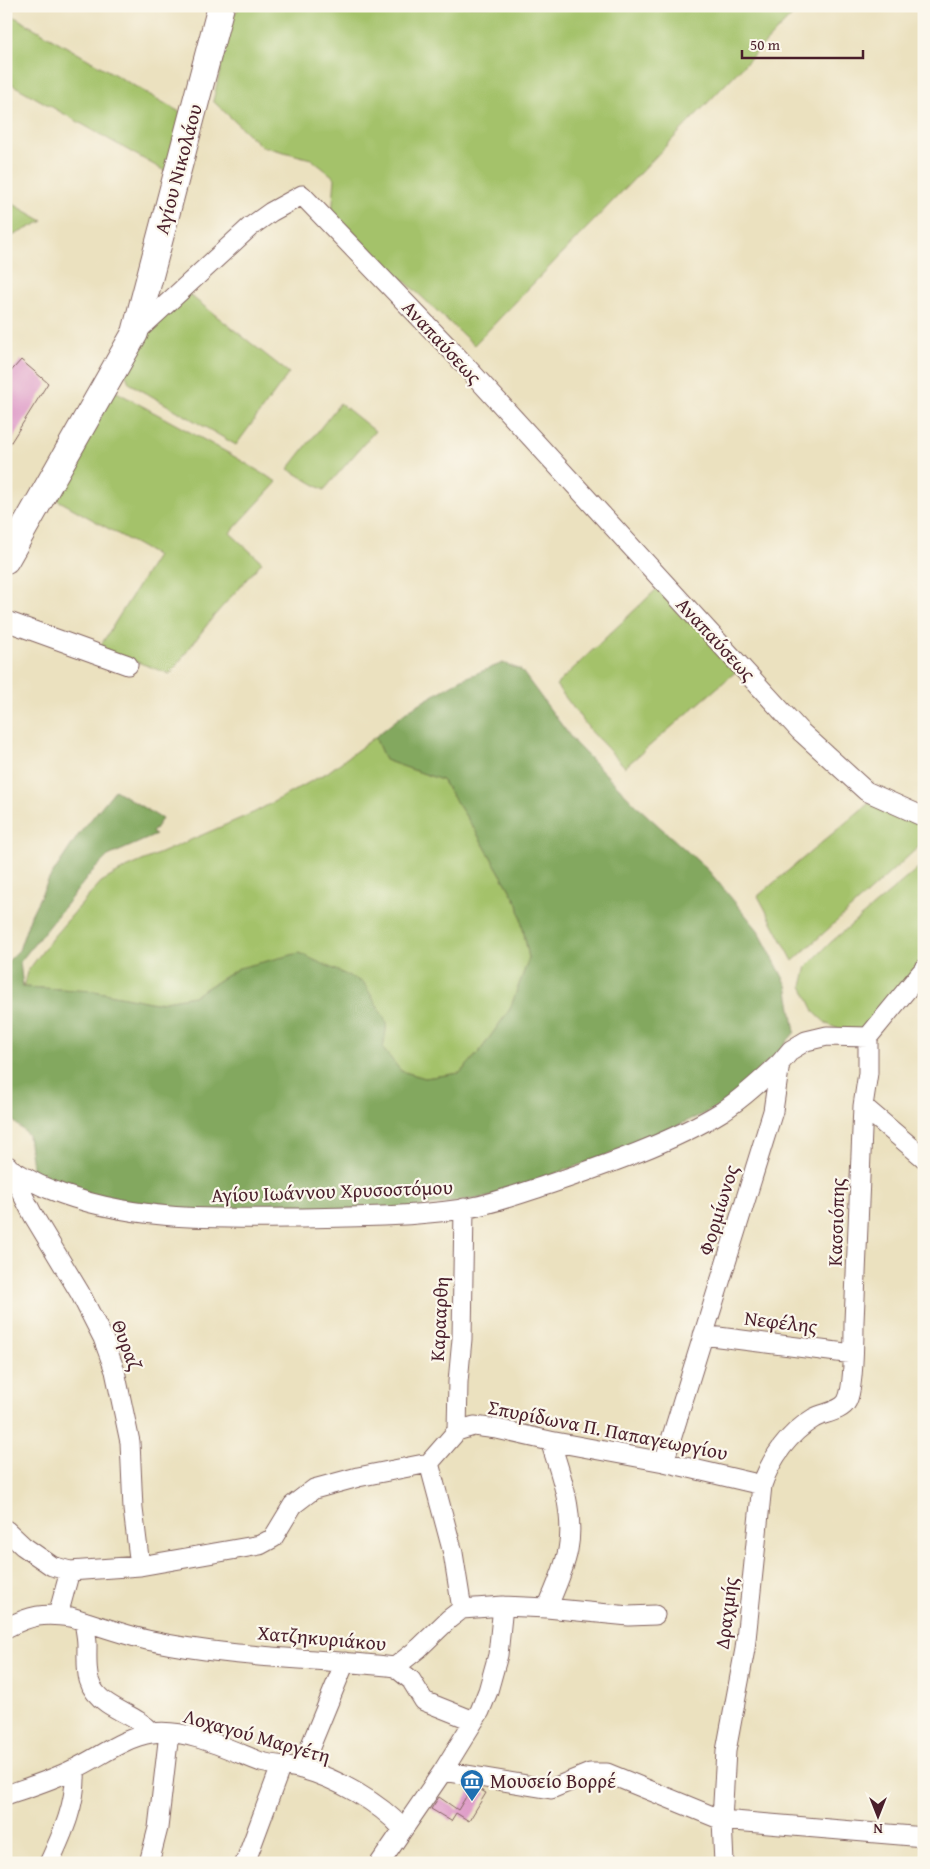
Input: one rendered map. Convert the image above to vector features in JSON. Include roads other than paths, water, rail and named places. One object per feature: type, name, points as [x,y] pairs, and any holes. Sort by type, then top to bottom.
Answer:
[{"type":"street","name":"Αγίου Νικολάου","points":[[135,333],[221,6]]},
{"type":"street","name":"Αναπαύσεως","points":[[6,560],[135,333],[250,227],[271,212],[302,195],[458,358],[800,731],[866,791],[924,817]]},
{"type":"street","points":[[6,621],[128,665]]},
{"type":"street","points":[[780,1064],[791,1050],[806,1041],[828,1036],[868,1037],[924,969]]},
{"type":"street","name":"Κασσιόπης","points":[[843,1407],[849,1396],[853,1354],[863,1106],[868,1073],[868,1037]]},
{"type":"street","name":"Αγίου Ιωάννου Χρυσοστόμου","points":[[8,1165],[48,1189],[114,1209],[178,1216],[217,1219],[337,1217],[405,1215],[464,1208],[490,1203],[556,1182],[661,1142],[722,1112],[747,1094],[780,1064]]},
{"type":"street","name":"Φορμίωνος","points":[[664,1462],[773,1111],[780,1064]]},
{"type":"street","points":[[863,1106],[924,1158]]},
{"type":"street","name":"Θυραζ","points":[[8,1165],[33,1215],[80,1293],[103,1338],[115,1371],[130,1442],[140,1566]]},
{"type":"street","name":"Καρααρθη","points":[[457,1431],[456,1419],[463,1304],[464,1208]]},
{"type":"street","name":"Νεφέλης","points":[[703,1335],[853,1354]]},
{"type":"street","name":"Δραχμής","points":[[724,1863],[722,1820],[726,1750],[744,1649],[762,1485],[767,1470],[774,1458],[799,1428],[815,1418],[843,1407]]},
{"type":"street","name":"Σπυρίδωνα Π. Παπαγεωργίου","points":[[457,1431],[474,1426],[497,1429],[664,1462],[762,1485]]},
{"type":"street","points":[[6,1530],[23,1546],[52,1566],[70,1571],[140,1566],[260,1545],[273,1538],[293,1505],[314,1489],[429,1463],[457,1431]]},
{"type":"street","points":[[547,1608],[559,1579],[569,1539],[569,1509],[560,1470],[550,1441]]},
{"type":"street","points":[[429,1463],[453,1553],[462,1609],[503,1606],[629,1616],[656,1615]]},
{"type":"street","points":[[58,1615],[70,1571]]},
{"type":"street","points":[[380,1863],[402,1828],[444,1771],[474,1721],[494,1674],[503,1606]]},
{"type":"street","name":"Χατζηκυριάκου","points":[[6,1628],[28,1617],[58,1615],[128,1635],[170,1644],[238,1653],[395,1667],[462,1609]]},
{"type":"street","points":[[84,1621],[87,1643],[86,1666],[91,1688],[106,1703],[161,1733],[158,1828],[149,1863]]},
{"type":"street","points":[[301,1768],[346,1662]]},
{"type":"street","points":[[395,1667],[411,1680],[424,1701],[474,1721]]},
{"type":"street","name":"Λοχαγού Μαργέτη","points":[[6,1795],[75,1768],[126,1741],[161,1733],[195,1738],[267,1763],[301,1768],[366,1799],[395,1820],[402,1828]]},
{"type":"street","points":[[245,1863],[281,1766]]},
{"type":"street","points":[[49,1863],[66,1825],[75,1784],[75,1768]]},
{"type":"street","points":[[444,1771],[551,1789],[590,1773],[607,1773],[722,1820],[924,1837]]},
{"type":"place","name":"Μουσείο Βορρέ","points":[[472,1802]]}]
